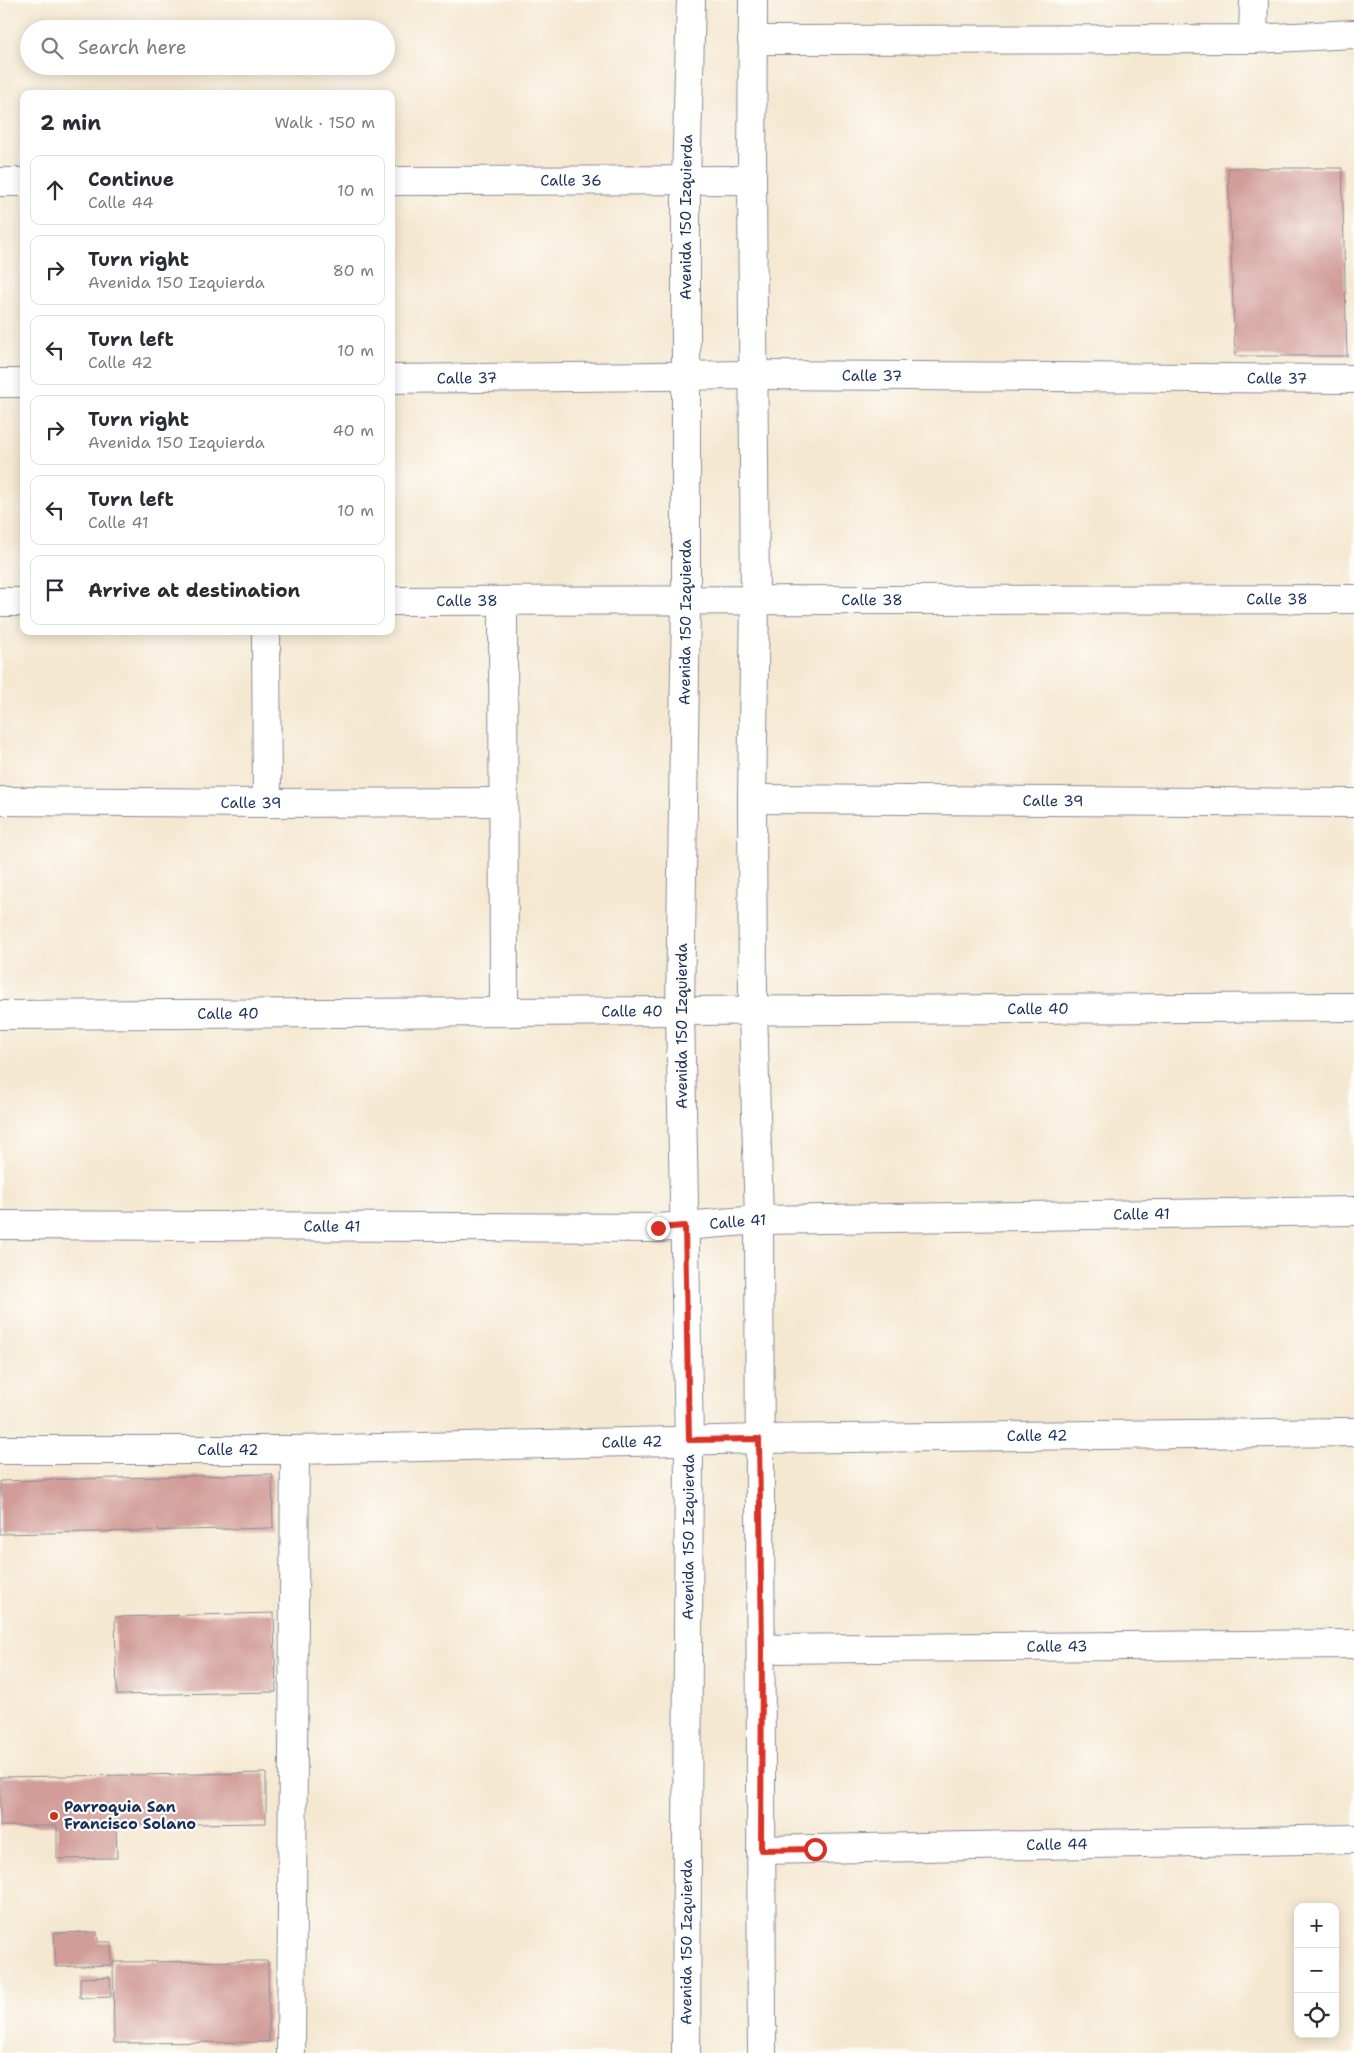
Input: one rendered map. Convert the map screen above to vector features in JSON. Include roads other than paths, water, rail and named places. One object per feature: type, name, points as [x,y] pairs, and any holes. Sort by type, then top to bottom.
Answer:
[{"type":"street","name":"Avenida 150 Izquierda","points":[[686,2053],[689,1440],[680,1011],[686,601],[686,180],[691,0]]},
{"type":"street","points":[[752,0],[752,376],[755,600],[752,799],[753,1010],[759,1220],[762,2053]]},
{"type":"street","points":[[1253,39],[1254,0]]},
{"type":"street","points":[[752,40],[1253,39],[1354,34]]},
{"type":"street","name":"Calle 36","points":[[395,180],[752,180]]},
{"type":"street","points":[[0,182],[20,182]]},
{"type":"street","name":"Calle 37","points":[[395,379],[752,376],[1354,379]]},
{"type":"street","points":[[0,383],[20,383]]},
{"type":"street","name":"Calle 38","points":[[395,601],[1354,599]]},
{"type":"street","points":[[503,601],[504,1011]]},
{"type":"street","points":[[0,602],[20,602]]},
{"type":"street","points":[[266,635],[267,803]]},
{"type":"street","name":"Calle 39","points":[[752,799],[1354,803]]},
{"type":"street","name":"Calle 39","points":[[0,800],[267,803],[503,802]]},
{"type":"street","name":"Calle 40","points":[[0,1015],[1354,1007]]},
{"type":"street","name":"Calle 41","points":[[0,1225],[638,1228],[759,1220],[1354,1211]]},
{"type":"street","name":"Calle 42","points":[[0,1450],[295,1450],[689,1440],[1354,1432]]},
{"type":"street","points":[[291,2053],[295,1450]]},
{"type":"street","name":"Calle 43","points":[[762,1649],[1354,1644]]},
{"type":"street","name":"Calle 44","points":[[761,1850],[1354,1839]]},
{"type":"place","name":"Parroquia San Francisco Solano","points":[[54,1816]]}]
